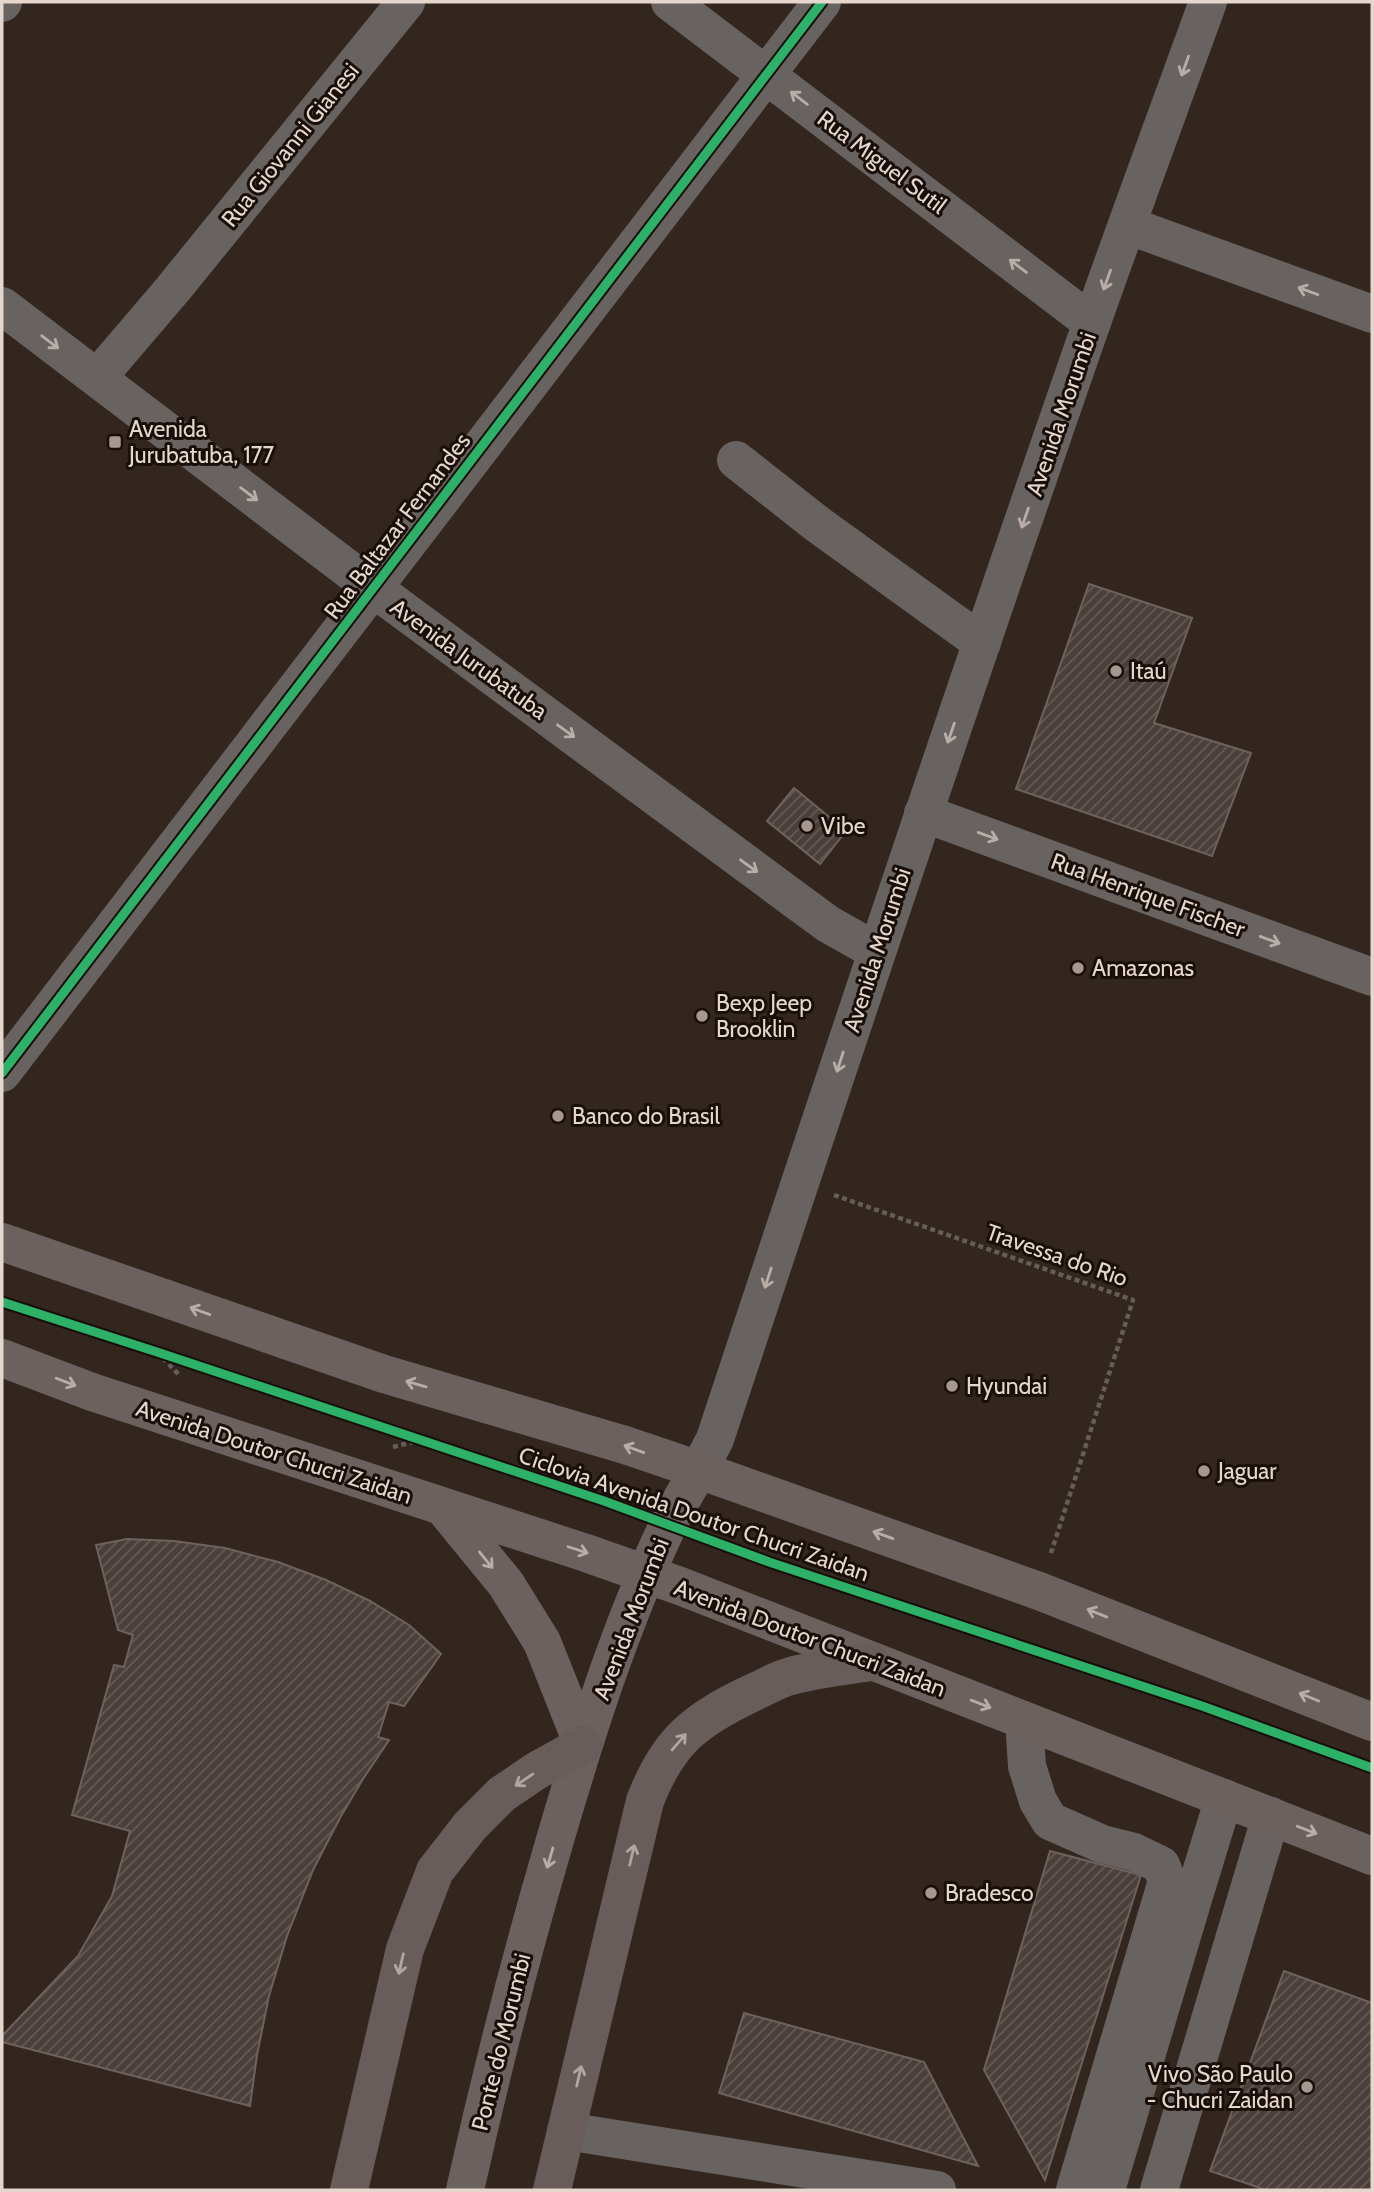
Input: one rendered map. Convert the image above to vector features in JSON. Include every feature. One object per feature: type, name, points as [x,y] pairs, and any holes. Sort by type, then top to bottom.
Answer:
[{"type":"highway","points":[[552,2190],[645,1801],[656,1772],[676,1744],[717,1710],[789,1676],[871,1662]]},
{"type":"highway","points":[[349,2190],[405,1949],[435,1871],[470,1826],[502,1794],[583,1745]]},
{"type":"main road","points":[[2,1242],[384,1374],[625,1445],[699,1470],[1039,1591],[1372,1722]]},
{"type":"main road","name":"Avenida Doutor Chucri Zaidan","points":[[2,1358],[92,1392],[646,1574],[1372,1856]]},
{"type":"main road","name":"Avenida Morumbi","points":[[539,1894],[583,1745],[646,1574],[668,1524],[699,1470]]},
{"type":"main road","points":[[443,1507],[506,1584],[542,1642],[583,1745]]},
{"type":"main road","name":"Ponte do Morumbi","points":[[465,2190],[479,2124],[539,1894]]},
{"type":"street","name":"Rua Giovanni Gianesi","points":[[97,378],[173,289],[406,2]]},
{"type":"street","name":"Rua Miguel Sutil","points":[[670,2],[1092,323]]},
{"type":"street","name":"Rua Baltazar Fernandes","points":[[2,1073],[822,2]]},
{"type":"street","name":"Avenida Morumbi","points":[[699,1470],[715,1439],[923,813],[1092,323],[1208,2]]},
{"type":"street","points":[[1127,226],[1372,314]]},
{"type":"street","name":"Avenida Jurubatuba","points":[[2,306],[373,588],[828,924],[876,951]]},
{"type":"street","points":[[736,460],[816,523],[982,643]]},
{"type":"street","name":"Rua Henrique Fischer","points":[[923,813],[1372,977]]},
{"type":"street","points":[[1024,1721],[1027,1766],[1038,1801],[1050,1821],[1102,1844],[1134,1852],[1161,1865],[1167,1881],[1074,2190]]},
{"type":"street","points":[[1106,2190],[1224,1798]]},
{"type":"street","points":[[1159,2190],[1271,1816]]},
{"type":"street","points":[[566,2131],[937,2190]]},
{"type":"path","points":[[144,1348],[184,1360]]},
{"type":"path","points":[[157,1352],[179,1375]]},
{"type":"path","points":[[408,1436],[434,1445]]},
{"type":"path","points":[[393,1447],[421,1440]]},
{"type":"building","name":"Itaú","points":[[1089,584],[1192,618],[1154,723],[1251,753],[1212,856],[1016,789]]},
{"type":"building","name":"Vibe","points":[[794,788],[846,831],[820,864],[767,821]]},
{"type":"building","points":[[127,1539],[174,1541],[225,1548],[278,1562],[326,1580],[370,1601],[409,1625],[441,1654],[404,1706],[389,1702],[378,1737],[389,1740],[341,1816],[313,1870],[287,1936],[269,1996],[250,2106],[2,2042],[2,2036],[78,1956],[112,1896],[130,1831],[72,1815],[114,1665],[124,1667],[133,1635],[118,1630],[96,1545]]},
{"type":"building","points":[[1050,1851],[1141,1875],[1045,2180],[984,2070]]},
{"type":"building","name":"Vivo São Paulo - Chucri Zaidan","points":[[1284,1971],[1372,2003],[1372,2190],[1266,2190],[1210,2171]]},
{"type":"building","points":[[744,2013],[924,2062],[978,2166],[719,2093]]},
{"type":"cycle path","points":[[2,1073],[822,2]]},
{"type":"cycle path","name":"Ciclovia Avenida Doutor Chucri Zaidan","points":[[2,1302],[604,1501],[769,1562],[1202,1706],[1372,1768]]},
{"type":"place","name":"Avenida Jurubatuba, 177","points":[[115,442]]},
{"type":"place","name":"Itaú","points":[[1116,671]]},
{"type":"place","name":"Vibe","points":[[807,826]]},
{"type":"place","name":"Amazonas","points":[[1078,968]]},
{"type":"place","name":"Bexp Jeep Brooklin","points":[[702,1016]]},
{"type":"place","name":"Banco do Brasil","points":[[558,1116]]},
{"type":"place","name":"Hyundai","points":[[952,1386]]},
{"type":"place","name":"Jaguar","points":[[1204,1471]]},
{"type":"place","name":"Bradesco","points":[[931,1893]]},
{"type":"place","name":"Vivo São Paulo - Chucri Zaidan","points":[[1307,2087]]}]
